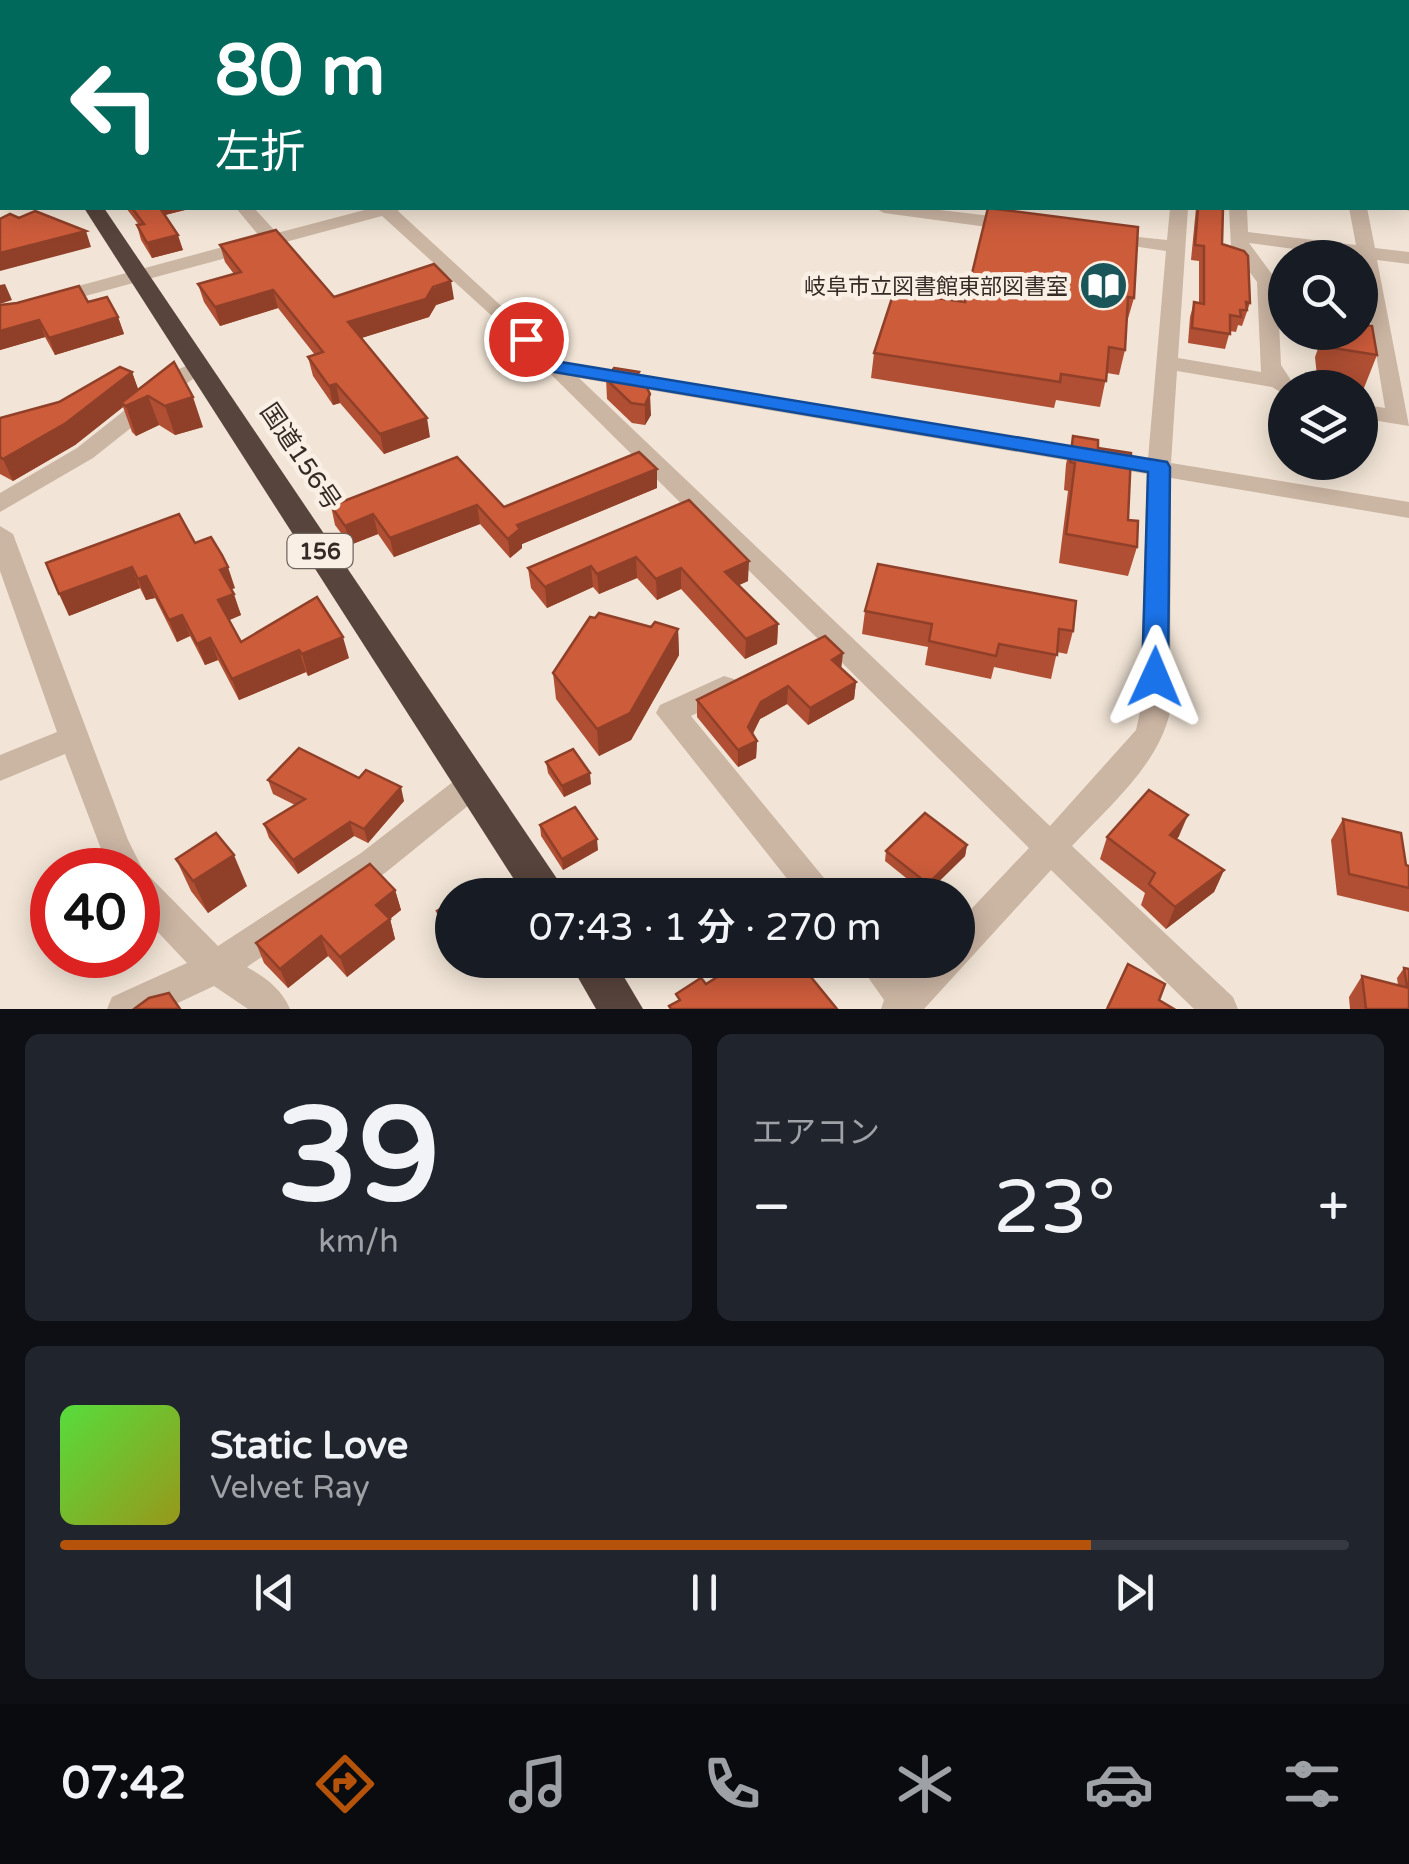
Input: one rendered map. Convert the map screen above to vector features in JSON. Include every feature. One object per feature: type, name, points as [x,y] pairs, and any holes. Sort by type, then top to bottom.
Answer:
[{"type":"highway","name":"国道156号","points":[[95,210],[536,878]]},
{"type":"highway","points":[[600,978],[620,1009]]},
{"type":"street","points":[[247,210],[272,239]]},
{"type":"street","points":[[0,313],[380,210]]},
{"type":"street","points":[[389,210],[1220,1009]]},
{"type":"street","points":[[900,210],[1040,228]]},
{"type":"street","points":[[975,930],[1150,734],[1154,712],[1159,467],[1179,210]]},
{"type":"street","points":[[1238,210],[1240,247],[1267,281],[1273,370]]},
{"type":"street","points":[[1358,210],[1365,240]]},
{"type":"street","points":[[1080,233],[1175,247]]},
{"type":"street","points":[[1238,236],[1270,240]]},
{"type":"street","points":[[1378,253],[1409,258]]},
{"type":"street","points":[[1378,298],[1404,418],[1378,414]]},
{"type":"street","points":[[1167,363],[1268,382]]},
{"type":"street","points":[[554,366],[1409,510]]},
{"type":"street","points":[[0,504],[85,454],[182,376],[198,368]]},
{"type":"street","points":[[660,517],[694,502]]},
{"type":"street","points":[[0,534],[118,848]]},
{"type":"street","points":[[794,652],[828,635]]},
{"type":"street","points":[[758,670],[671,713],[807,878]]},
{"type":"street","points":[[0,768],[76,737]]},
{"type":"street","points":[[125,1009],[216,968],[373,863],[474,782]]},
{"type":"street","points":[[160,911],[216,968],[255,991],[272,1009]]},
{"type":"street","points":[[886,978],[903,1005],[929,978]]},
{"type":"building","points":[[134,210],[161,210],[178,235],[147,243],[137,225],[144,224]]},
{"type":"building","points":[[988,210],[1138,227],[1134,298],[1128,297],[1125,350],[1109,347],[1106,381],[1061,374],[1060,382],[874,353],[894,292],[965,302]]},
{"type":"building","points":[[1198,210],[1223,210],[1222,244],[1248,256],[1250,303],[1246,302],[1247,310],[1240,310],[1241,317],[1230,315],[1230,334],[1192,328],[1194,302],[1204,304],[1204,246],[1195,245]]},
{"type":"building","points":[[35,211],[86,231],[0,253],[0,219],[10,214],[19,218]]},
{"type":"building","points":[[276,230],[334,297],[434,264],[451,281],[433,287],[426,299],[348,322],[427,418],[380,434],[336,384],[329,386],[308,357],[323,352],[273,290],[215,307],[198,284],[241,272],[220,245]]},
{"type":"building","points":[[79,286],[88,302],[107,297],[118,317],[49,338],[39,320],[0,331],[0,305]]},
{"type":"building","points":[[1346,350],[1376,350],[1377,355]]},
{"type":"building","points":[[174,362],[193,397],[165,406],[148,396],[126,406],[121,403]]},
{"type":"building","points":[[120,367],[132,372],[66,423],[3,459],[0,457],[0,418],[59,402]]},
{"type":"building","points":[[614,368],[639,372],[632,383],[646,386],[650,394],[645,405],[631,403],[606,379]]},
{"type":"building","points":[[1073,436],[1098,440],[1098,448],[1131,453],[1128,520],[1138,521],[1137,547],[1066,534],[1075,463],[1070,462]]},
{"type":"building","points":[[639,452],[657,469],[517,525],[520,529],[508,539],[477,505],[390,538],[373,514],[345,526],[331,506],[457,457],[504,507]]},
{"type":"building","points":[[689,500],[749,561],[725,572],[778,624],[746,639],[681,568],[656,579],[636,557],[597,574],[591,566],[545,587],[528,568]]},
{"type":"building","points":[[179,514],[195,543],[211,537],[228,567],[220,570],[234,594],[218,600],[241,642],[317,597],[343,637],[302,654],[299,650],[232,679],[210,638],[197,644],[182,615],[169,620],[146,576],[138,579],[132,567],[59,594],[46,563]]},
{"type":"building","points":[[878,564],[1076,601],[1073,631],[1059,629],[1057,655],[999,644],[996,656],[929,641],[932,624],[865,611]]},
{"type":"building","points":[[599,613],[651,627],[655,622],[678,629],[630,713],[597,729],[553,673],[590,617]]},
{"type":"building","points":[[825,636],[843,653],[832,660],[856,682],[810,708],[788,686],[761,702],[748,727],[757,741],[738,750],[697,700]]},
{"type":"building","points":[[299,748],[359,778],[366,770],[401,787],[364,829],[350,822],[293,860],[264,824],[305,799],[268,780]]},
{"type":"building","points":[[573,749],[590,773],[562,786],[546,762]]},
{"type":"building","points":[[1149,790],[1188,815],[1170,835],[1224,870],[1175,907],[1149,884],[1155,873],[1107,837]]},
{"type":"building","points":[[575,807],[597,839],[562,859],[540,825]]},
{"type":"building","points":[[925,813],[967,845],[934,878],[920,878],[886,851]]},
{"type":"building","points":[[1343,819],[1401,833],[1409,866],[1409,888],[1349,874]]},
{"type":"building","points":[[216,833],[234,855],[193,881],[176,859]]},
{"type":"building","points":[[370,864],[395,890],[376,905],[390,919],[340,957],[321,936],[280,969],[256,943]]},
{"type":"building","points":[[1128,964],[1165,984],[1159,1000],[1174,1009],[1107,1009]]},
{"type":"building","points":[[1404,968],[1409,969],[1409,988],[1407,987]]},
{"type":"building","points":[[1362,976],[1409,988],[1409,1009],[1366,1009]]},
{"type":"building","points":[[701,978],[706,984],[716,978],[812,978],[837,1009],[669,1006],[680,1000],[676,994]]},
{"type":"building","points":[[169,993],[180,1009],[134,1009],[149,998]]},
{"type":"place","name":"岐阜市立図書館東部図書室","points":[[1103,286]]},
{"type":"route","points":[[526,339],[554,366],[1159,467],[1155,677]]}]
